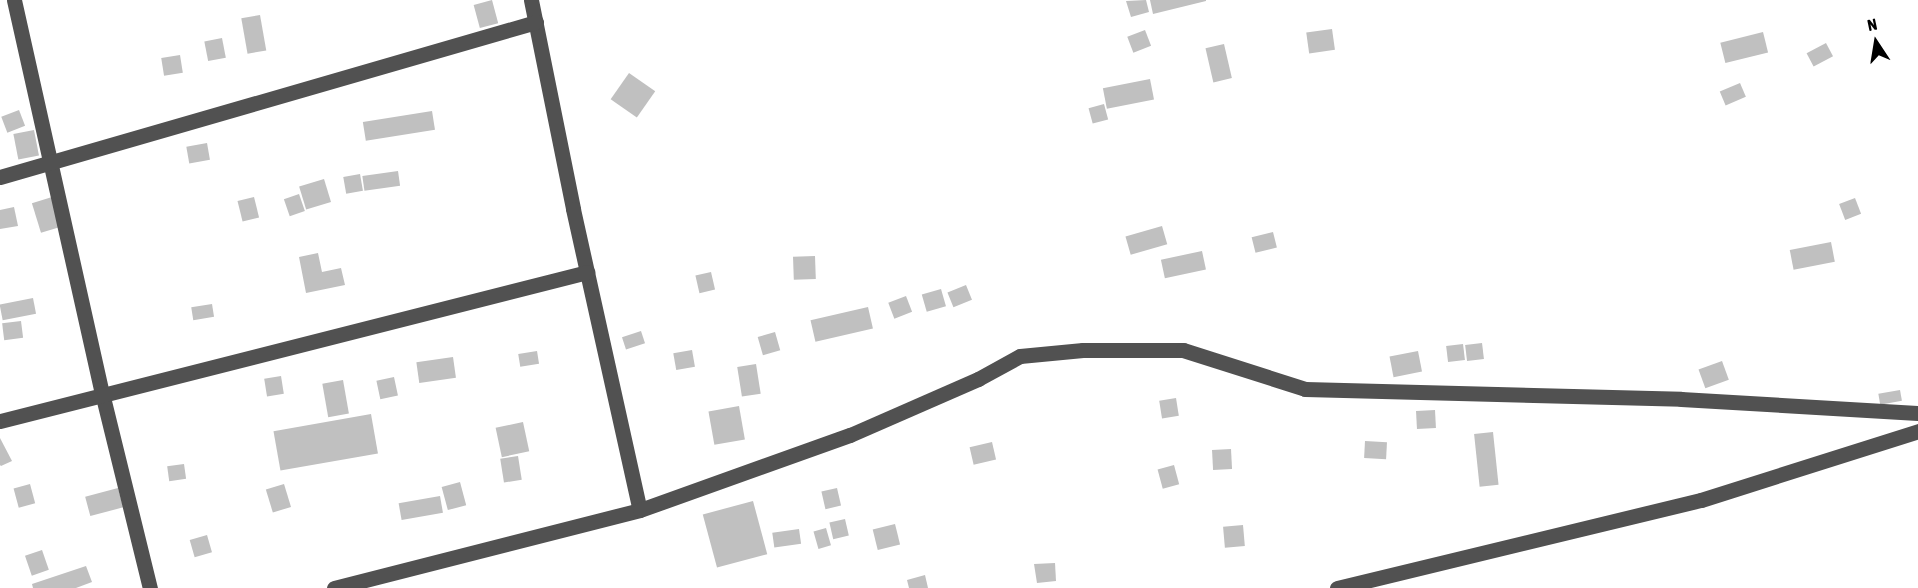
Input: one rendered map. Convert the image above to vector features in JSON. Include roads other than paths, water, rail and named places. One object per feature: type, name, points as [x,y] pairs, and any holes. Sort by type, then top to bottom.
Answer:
[{"type":"street","points":[[14,0],[53,162],[102,393],[150,588]]},
{"type":"street","points":[[531,0],[587,272],[640,510]]},
{"type":"street","points":[[0,177],[536,22]]},
{"type":"street","points":[[0,421],[102,393],[587,272]]},
{"type":"street","points":[[334,588],[640,510],[850,435],[978,379],[1020,356],[1083,350],[1183,350],[1305,389],[1681,399],[1918,413]]},
{"type":"street","points":[[1338,588],[1701,500],[1918,431]]}]
